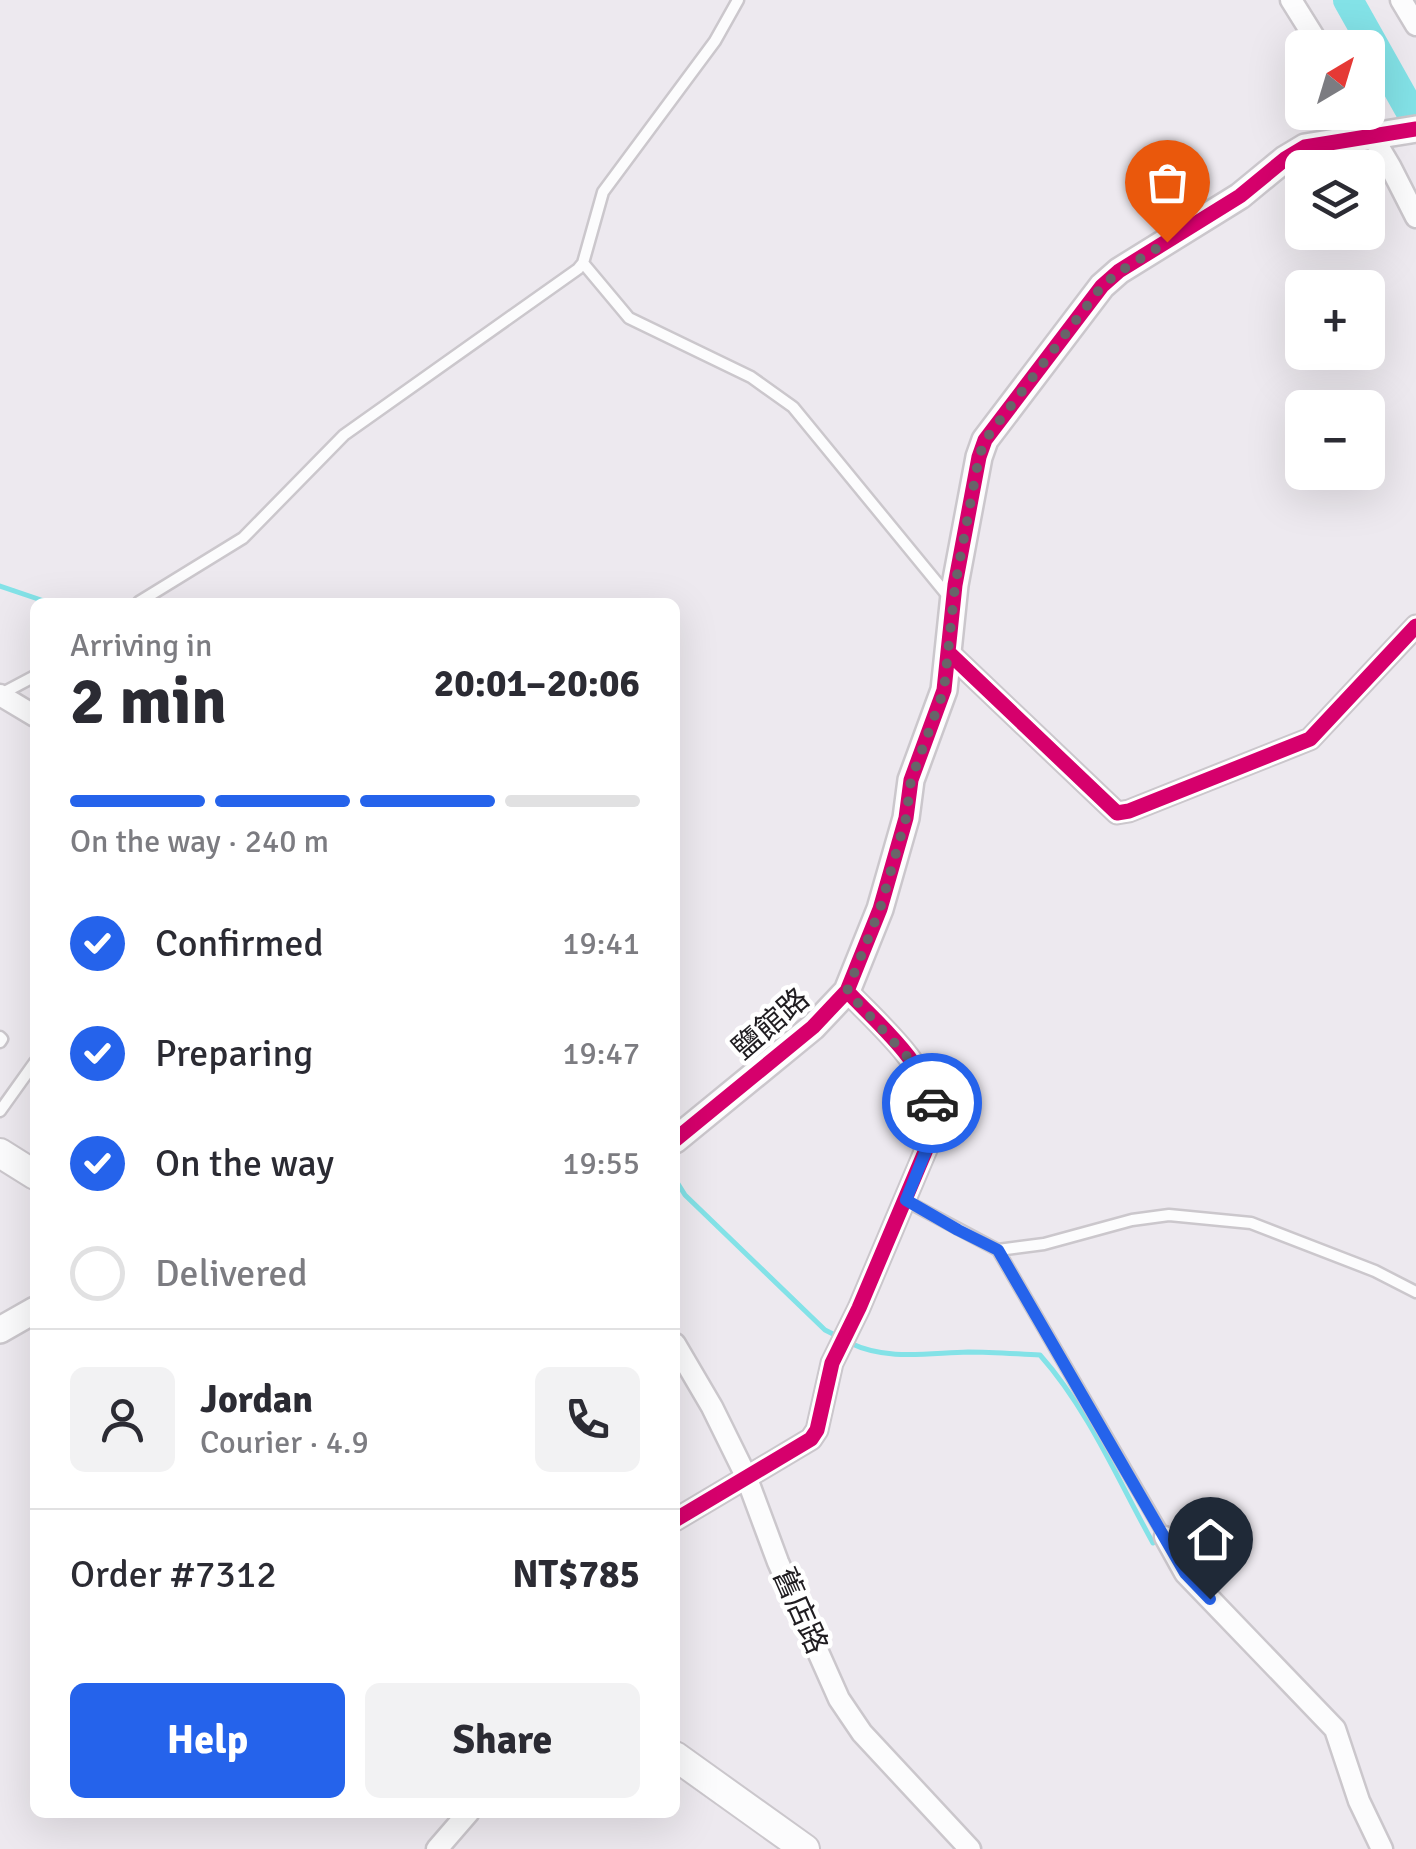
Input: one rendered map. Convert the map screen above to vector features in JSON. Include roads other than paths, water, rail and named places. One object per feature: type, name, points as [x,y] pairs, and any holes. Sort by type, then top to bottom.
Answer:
[{"type":"main road","points":[[0,1154],[30,1173]]},
{"type":"main road","points":[[680,1760],[805,1849]]},
{"type":"street","points":[[1291,0],[1310,30]]},
{"type":"street","points":[[1401,0],[1416,26]]},
{"type":"street","name":"鹽館路","points":[[680,1136],[813,1028],[847,991],[880,909],[906,818],[911,780],[944,690],[953,602],[985,440],[1102,286],[1119,272],[1240,196],[1284,159],[1304,148],[1416,128]]},
{"type":"street","points":[[1373,130],[1416,217]]},
{"type":"street","points":[[948,652],[1118,812],[1310,740],[1416,626]]},
{"type":"street","points":[[0,695],[30,713]]},
{"type":"street","points":[[680,1517],[796,1450],[818,1430],[836,1353],[933,1133],[933,1108],[925,1082],[912,1062],[847,991]]},
{"type":"street","points":[[0,1330],[30,1313]]},
{"type":"street","name":"舊店路","points":[[680,1353],[746,1476],[778,1562],[839,1698],[874,1746],[970,1849]]},
{"type":"street","points":[[1165,1537],[1185,1573],[1335,1729],[1359,1801],[1382,1849]]},
{"type":"street","points":[[437,1849],[464,1818]]},
{"type":"lane","points":[[146,598],[244,538],[344,435],[578,269],[603,192],[715,41],[738,0]]},
{"type":"lane","points":[[583,262],[630,318],[751,378],[793,406],[953,602]]},
{"type":"lane","points":[[0,695],[30,679]]},
{"type":"lane","points":[[0,1111],[30,1069]]},
{"type":"lane","points":[[906,1200],[998,1250],[1165,1537]]},
{"type":"lane","points":[[998,1250],[1044,1244],[1132,1220],[1169,1215],[1251,1223],[1375,1271],[1416,1292]]},
{"type":"waterway","points":[[1348,0],[1416,121]]},
{"type":"waterway","points":[[0,586],[35,598]]},
{"type":"waterway","points":[[680,1187],[825,1330],[841,1338]]},
{"type":"waterway","points":[[850,1343],[893,1354],[1040,1355],[1088,1422],[1153,1543]]}]
